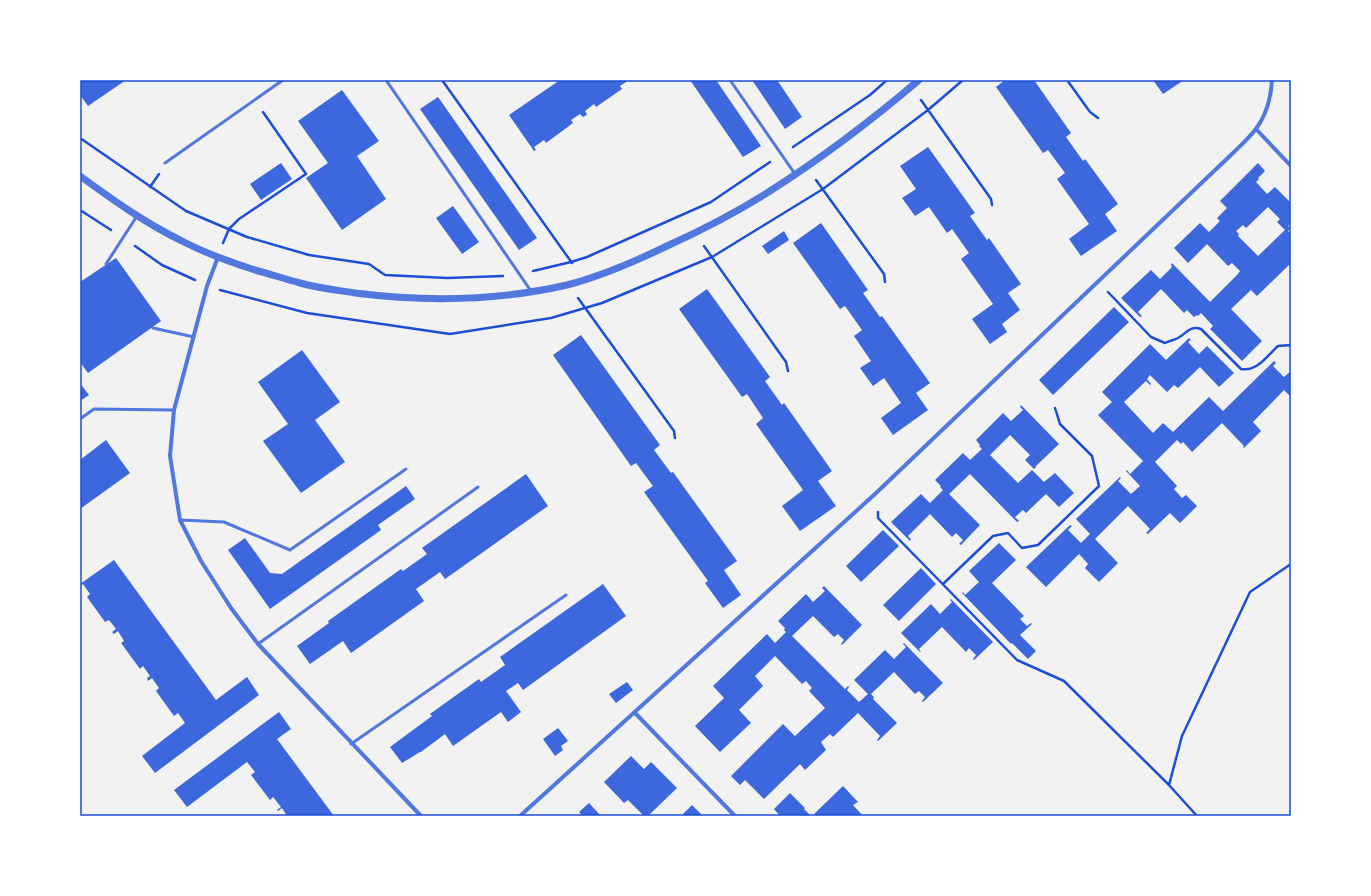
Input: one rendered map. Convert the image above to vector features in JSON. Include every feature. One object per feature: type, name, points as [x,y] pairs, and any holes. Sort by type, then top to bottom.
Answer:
[{"type":"street","points":[[80,176],[136,216],[184,242],[218,257],[302,284],[376,295],[409,298],[468,299],[531,292],[584,280],[651,254],[694,233],[770,192],[845,139],[919,80]]},
{"type":"street","points":[[520,816],[875,494],[1233,152],[1256,129],[1269,102],[1272,80]]},
{"type":"street","points":[[1256,129],[1291,166]]},
{"type":"street","points":[[218,257],[207,286],[174,410],[170,456],[180,520],[201,561],[231,608],[258,644],[351,744],[421,816]]},
{"type":"street","points":[[635,713],[735,816]]},
{"type":"lane","points":[[165,163],[283,80]]},
{"type":"lane","points":[[386,80],[531,292]]},
{"type":"lane","points":[[730,80],[795,174]]},
{"type":"lane","points":[[106,264],[136,216]]},
{"type":"lane","points":[[153,328],[194,337]]},
{"type":"lane","points":[[80,419],[94,409],[174,410]]},
{"type":"lane","points":[[180,520],[224,522],[290,550],[406,469]]},
{"type":"lane","points":[[258,644],[478,488]]},
{"type":"lane","points":[[351,744],[566,595]]},
{"type":"path","points":[[442,80],[584,280]]},
{"type":"path","points":[[1067,80],[1090,112],[1098,118]]},
{"type":"path","points":[[911,87],[991,199],[992,205]]},
{"type":"path","points":[[229,228],[239,219],[306,174],[255,100]]},
{"type":"path","points":[[806,167],[884,274],[884,282]]},
{"type":"path","points":[[80,210],[162,265],[207,286]]},
{"type":"path","points":[[694,233],[786,362],[788,371]]},
{"type":"path","points":[[1098,282],[1151,337],[1165,343],[1179,338],[1189,328],[1201,328],[1241,369],[1248,370],[1254,368],[1278,346],[1291,345]]},
{"type":"path","points":[[569,284],[674,430],[675,438]]},
{"type":"path","points":[[943,584],[993,536],[1008,533],[1022,548],[1038,545],[1099,486],[1092,456],[1060,424],[1055,408]]},
{"type":"path","points":[[875,494],[878,518],[1017,660],[1064,681],[1169,785],[1197,816]]},
{"type":"path","points":[[1169,785],[1182,736],[1250,592],[1291,564]]},
{"type":"building","points":[[80,80],[126,80],[88,106],[80,95]]},
{"type":"building","points":[[560,80],[629,80],[620,86],[622,89],[596,107],[594,104],[585,111],[587,114],[585,116],[583,117],[580,114],[571,120],[573,123],[546,143],[544,140],[534,147],[536,150],[534,151],[509,115]]},
{"type":"building","points":[[690,80],[716,80],[761,146],[743,157]]},
{"type":"building","points":[[752,80],[777,80],[802,117],[785,129]]},
{"type":"building","points":[[1005,80],[1034,80],[1071,133],[1066,137],[1083,161],[1085,159],[1118,204],[1105,214],[1117,231],[1081,256],[1069,239],[1089,224],[1057,179],[1065,173],[1048,150],[1043,153],[996,87]]},
{"type":"building","points":[[1153,80],[1184,80],[1163,94]]},
{"type":"building","points":[[342,90],[379,141],[357,156],[386,199],[342,230],[306,178],[328,163],[298,121]]},
{"type":"building","points":[[438,97],[537,238],[519,250],[420,109]]},
{"type":"building","points":[[928,147],[975,213],[970,216],[987,240],[989,238],[1021,284],[1008,293],[1020,310],[1002,324],[1007,332],[990,344],[972,319],[993,304],[961,259],[969,253],[952,229],[947,233],[929,207],[915,216],[902,198],[916,189],[900,166]]},
{"type":"building","points":[[281,163],[292,179],[261,200],[250,184]]},
{"type":"building","points":[[1258,163],[1265,171],[1256,182],[1267,194],[1275,187],[1291,203],[1291,223],[1288,226],[1291,228],[1288,231],[1291,234],[1291,263],[1257,296],[1251,290],[1231,309],[1262,341],[1242,361],[1210,329],[1213,326],[1201,313],[1194,317],[1187,310],[1184,313],[1161,289],[1138,312],[1142,316],[1140,317],[1121,298],[1151,270],[1160,279],[1172,267],[1172,263],[1210,302],[1240,271],[1232,263],[1228,266],[1207,244],[1188,263],[1174,248],[1200,223],[1209,232],[1220,221],[1217,218],[1227,208],[1220,201]],"holes":[[[1268,207],[1280,219],[1277,222],[1285,230],[1258,256],[1238,236],[1239,234],[1236,231],[1243,225],[1246,228]]]},
{"type":"building","points":[[453,206],[479,242],[462,254],[436,218]]},
{"type":"building","points":[[821,223],[868,290],[863,293],[880,317],[882,316],[930,383],[916,393],[928,410],[893,435],[881,418],[901,403],[884,378],[873,386],[860,368],[871,361],[854,336],[862,330],[845,306],[840,309],[793,243]]},
{"type":"building","points":[[784,231],[789,240],[768,254],[762,246]]},
{"type":"building","points":[[116,258],[161,321],[88,373],[80,362],[80,282]]},
{"type":"building","points":[[707,289],[770,377],[765,381],[782,405],[784,403],[832,471],[818,481],[836,506],[800,531],[782,506],[803,490],[756,424],[763,418],[747,394],[742,397],[679,309]]},
{"type":"building","points":[[1114,307],[1129,322],[1053,395],[1039,380]]},
{"type":"building","points":[[581,335],[660,445],[654,450],[671,473],[673,472],[737,561],[724,570],[741,595],[723,608],[705,583],[708,581],[644,492],[653,486],[636,463],[631,466],[553,355]]},
{"type":"building","points":[[1189,338],[1191,340],[1188,342],[1199,354],[1207,346],[1234,373],[1219,387],[1200,367],[1178,388],[1174,385],[1167,392],[1150,375],[1147,379],[1151,384],[1150,385],[1146,381],[1124,402],[1153,433],[1163,423],[1173,432],[1209,397],[1223,411],[1274,361],[1276,363],[1273,366],[1284,377],[1291,371],[1291,397],[1284,390],[1253,422],[1261,431],[1244,448],[1244,446],[1222,423],[1192,452],[1183,442],[1181,444],[1177,440],[1155,462],[1177,486],[1174,489],[1182,498],[1186,495],[1197,506],[1180,523],[1170,513],[1148,534],[1146,533],[1150,529],[1128,506],[1095,539],[1118,563],[1099,582],[1085,568],[1088,564],[1079,554],[1046,587],[1026,567],[1070,525],[1072,526],[1068,530],[1081,543],[1090,534],[1076,519],[1120,477],[1121,478],[1118,481],[1131,494],[1140,486],[1126,471],[1127,470],[1130,474],[1143,461],[1098,415],[1112,402],[1102,392],[1150,344],[1166,360]]},
{"type":"building","points":[[302,350],[340,402],[315,420],[345,462],[301,493],[263,441],[288,424],[258,382]]},
{"type":"building","points":[[80,383],[89,395],[80,401]]},
{"type":"building","points":[[1021,405],[1059,444],[1034,469],[1025,460],[1030,455],[1010,435],[990,455],[1018,483],[1032,470],[1044,482],[1055,473],[1074,493],[1059,507],[1046,494],[1026,513],[1023,510],[1015,517],[1019,521],[1017,522],[970,474],[949,494],[980,525],[961,545],[959,544],[963,540],[956,533],[952,537],[930,514],[908,536],[911,539],[910,541],[891,522],[921,494],[930,503],[943,490],[935,480],[963,453],[970,460],[982,449],[976,440],[1003,413],[1011,421],[1023,410],[1020,407]]},
{"type":"building","points":[[106,440],[130,473],[80,509],[80,460]]},
{"type":"building","points":[[526,474],[548,506],[445,579],[440,572],[416,589],[424,601],[351,653],[343,641],[310,664],[297,646],[329,623],[328,621],[401,569],[403,571],[427,554],[422,548]]},
{"type":"building","points":[[406,486],[415,499],[378,525],[381,530],[270,609],[228,550],[245,538],[270,573],[282,574]]},
{"type":"building","points":[[883,530],[899,546],[861,582],[846,566]]},
{"type":"building","points":[[999,543],[1016,560],[992,583],[1024,616],[1020,619],[1027,626],[1031,623],[1032,624],[1020,635],[1036,651],[1028,659],[1012,643],[1011,644],[962,593],[963,592],[965,595],[979,582],[969,571]]},
{"type":"building","points":[[114,560],[216,700],[247,677],[259,695],[155,773],[142,756],[185,723],[178,713],[174,716],[156,691],[159,688],[152,678],[148,681],[147,678],[150,676],[143,666],[140,669],[121,643],[124,641],[118,631],[114,634],[112,632],[116,629],[109,620],[105,622],[87,597],[90,594],[83,584],[80,586],[80,584]]},
{"type":"building","points":[[921,568],[936,584],[899,621],[883,605]]},
{"type":"building","points":[[603,584],[626,616],[523,690],[518,683],[506,691],[521,712],[508,722],[501,712],[453,746],[445,734],[421,752],[402,763],[390,747],[432,716],[430,714],[455,696],[479,679],[481,682],[505,665],[500,657]]},
{"type":"building","points":[[824,586],[862,625],[842,645],[841,644],[844,640],[838,634],[834,637],[813,616],[792,636],[845,689],[848,686],[849,687],[847,690],[859,702],[868,694],[854,680],[885,650],[894,659],[906,647],[903,644],[904,643],[943,683],[923,702],[922,701],[925,697],[919,691],[915,694],[894,672],[871,694],[874,697],[873,699],[897,723],[878,741],[877,740],[880,736],[858,713],[833,737],[830,734],[821,742],[826,750],[805,770],[800,764],[764,799],[745,780],[740,785],[731,776],[783,724],[795,736],[825,708],[809,691],[812,688],[806,681],[802,684],[775,656],[755,676],[763,686],[739,710],[751,723],[720,752],[695,726],[724,698],[713,686],[767,634],[775,643],[786,632],[784,630],[785,628],[778,621],[806,594],[813,602],[825,591],[822,588]]},
{"type":"building","points":[[951,599],[993,642],[974,660],[973,659],[976,655],[969,648],[966,652],[942,627],[919,649],[921,652],[901,633],[931,604],[940,614],[952,602],[950,600]]},
{"type":"building","points":[[627,682],[633,690],[616,703],[609,694]]},
{"type":"building","points":[[279,712],[291,729],[277,739],[334,816],[287,816],[282,808],[278,811],[277,810],[281,807],[273,797],[270,800],[251,775],[255,772],[247,762],[187,807],[174,790]]},
{"type":"building","points":[[558,728],[568,741],[561,746],[563,750],[555,756],[543,739]]},
{"type":"building","points":[[631,756],[644,769],[651,762],[677,788],[648,816],[644,816],[628,800],[624,803],[604,782]]},
{"type":"building","points":[[843,786],[858,802],[853,805],[863,816],[817,816],[814,814]]},
{"type":"building","points":[[790,793],[811,816],[780,816],[774,809]]},
{"type":"building","points":[[589,803],[601,816],[583,816],[579,812]]},
{"type":"building","points":[[692,805],[703,816],[681,816]]}]
